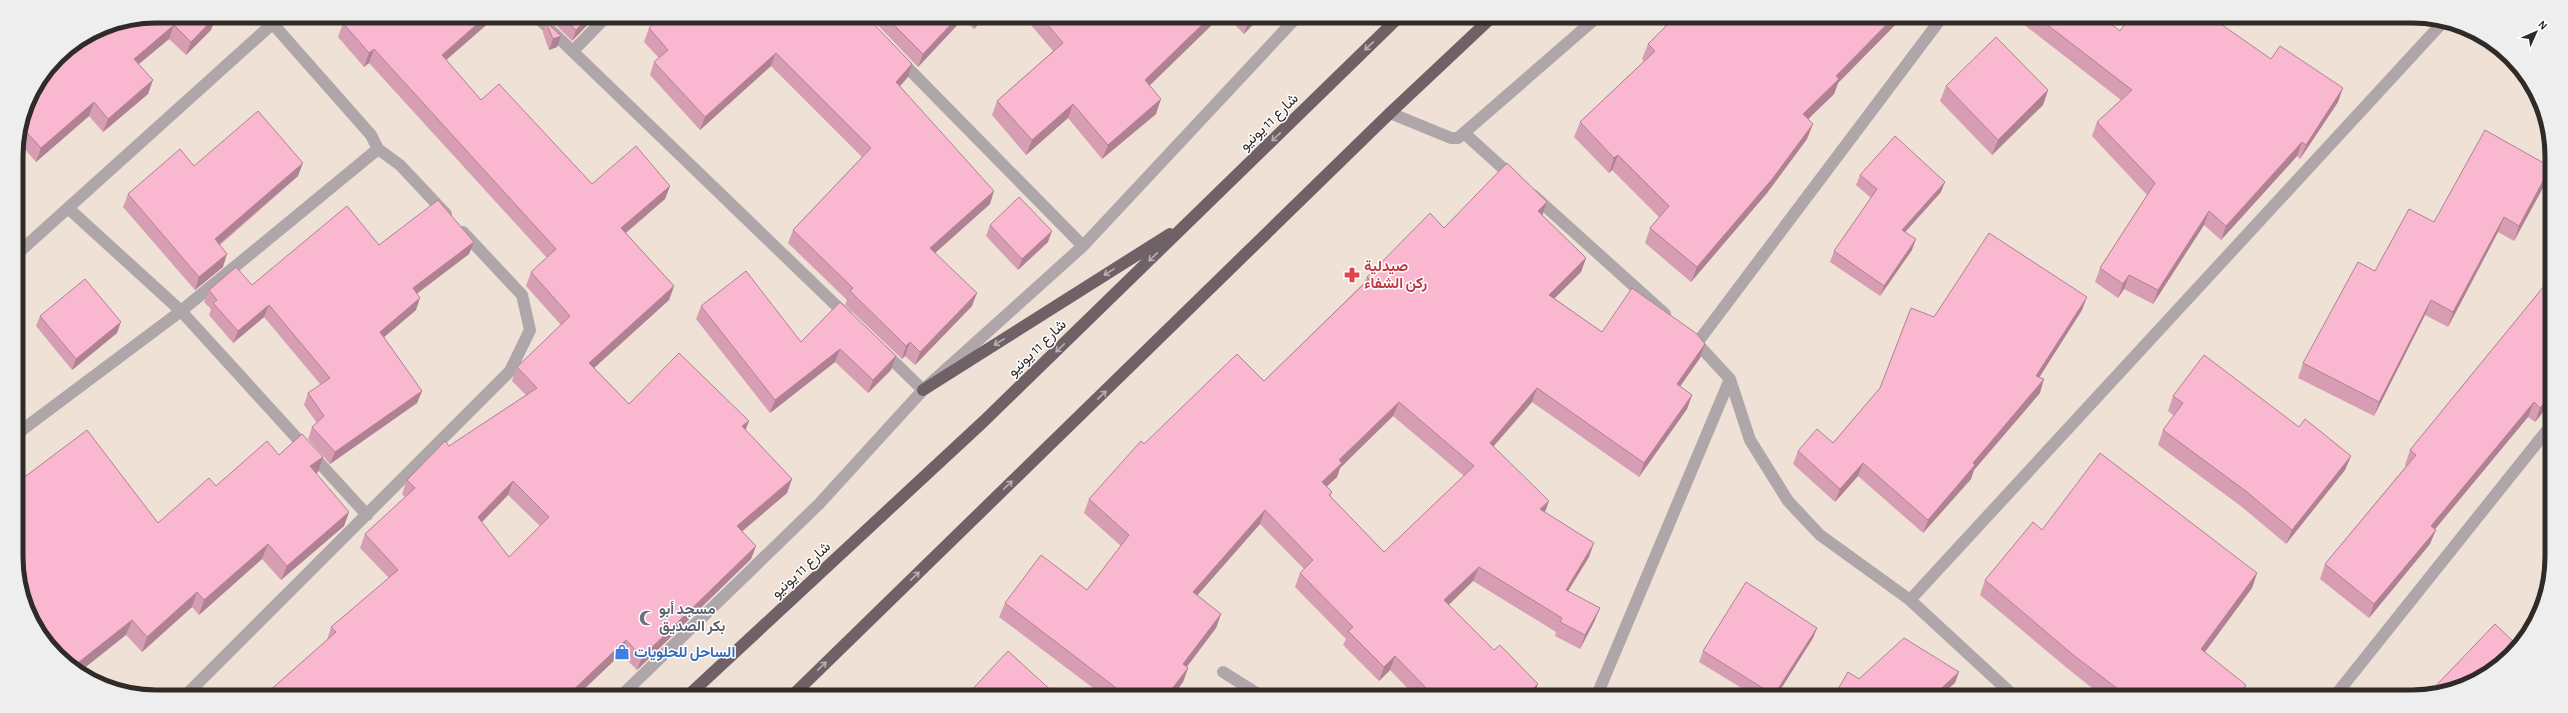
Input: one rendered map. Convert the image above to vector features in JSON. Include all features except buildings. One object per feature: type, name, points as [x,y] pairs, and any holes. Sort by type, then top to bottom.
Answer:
[{"type":"highway","name":"شارع 11 يونيو","points":[[694,690],[984,421],[1393,23]]},
{"type":"highway","points":[[798,690],[1390,113],[1486,23]]},
{"type":"highway","points":[[923,390],[1189,221]]},
{"type":"street","points":[[23,249],[274,23]]},
{"type":"street","points":[[191,690],[510,371],[530,330],[522,295],[400,165],[378,149],[371,135],[279,23]]},
{"type":"street","points":[[543,23],[854,323]]},
{"type":"street","points":[[573,52],[600,23]]},
{"type":"street","points":[[627,690],[820,504],[923,390],[1083,246],[1291,23]]},
{"type":"street","points":[[1390,113],[1451,138],[1458,138],[1590,23]]},
{"type":"street","points":[[1697,343],[1938,23]]},
{"type":"street","points":[[1910,600],[2439,26]]},
{"type":"street","points":[[891,51],[1083,246]]},
{"type":"street","points":[[1464,133],[1674,322]]},
{"type":"street","points":[[23,429],[181,311],[378,149]]},
{"type":"street","points":[[68,208],[181,311],[367,515]]},
{"type":"street","points":[[1685,332],[1730,379],[1750,440],[1788,501],[1820,535],[1910,600],[2008,690]]},
{"type":"street","points":[[871,340],[923,390]]},
{"type":"street","points":[[1599,690],[1730,379]]},
{"type":"street","points":[[2339,690],[2545,433]]},
{"type":"street","points":[[1222,672],[1251,690]]},
{"type":"place","name":"صيدلية ركن الشفاء","points":[[1352,275]]},
{"type":"place","name":"مسجد أبو بكر الصديق","points":[[647,618]]},
{"type":"place","name":"الساحل للحلويات","points":[[622,652]]}]
